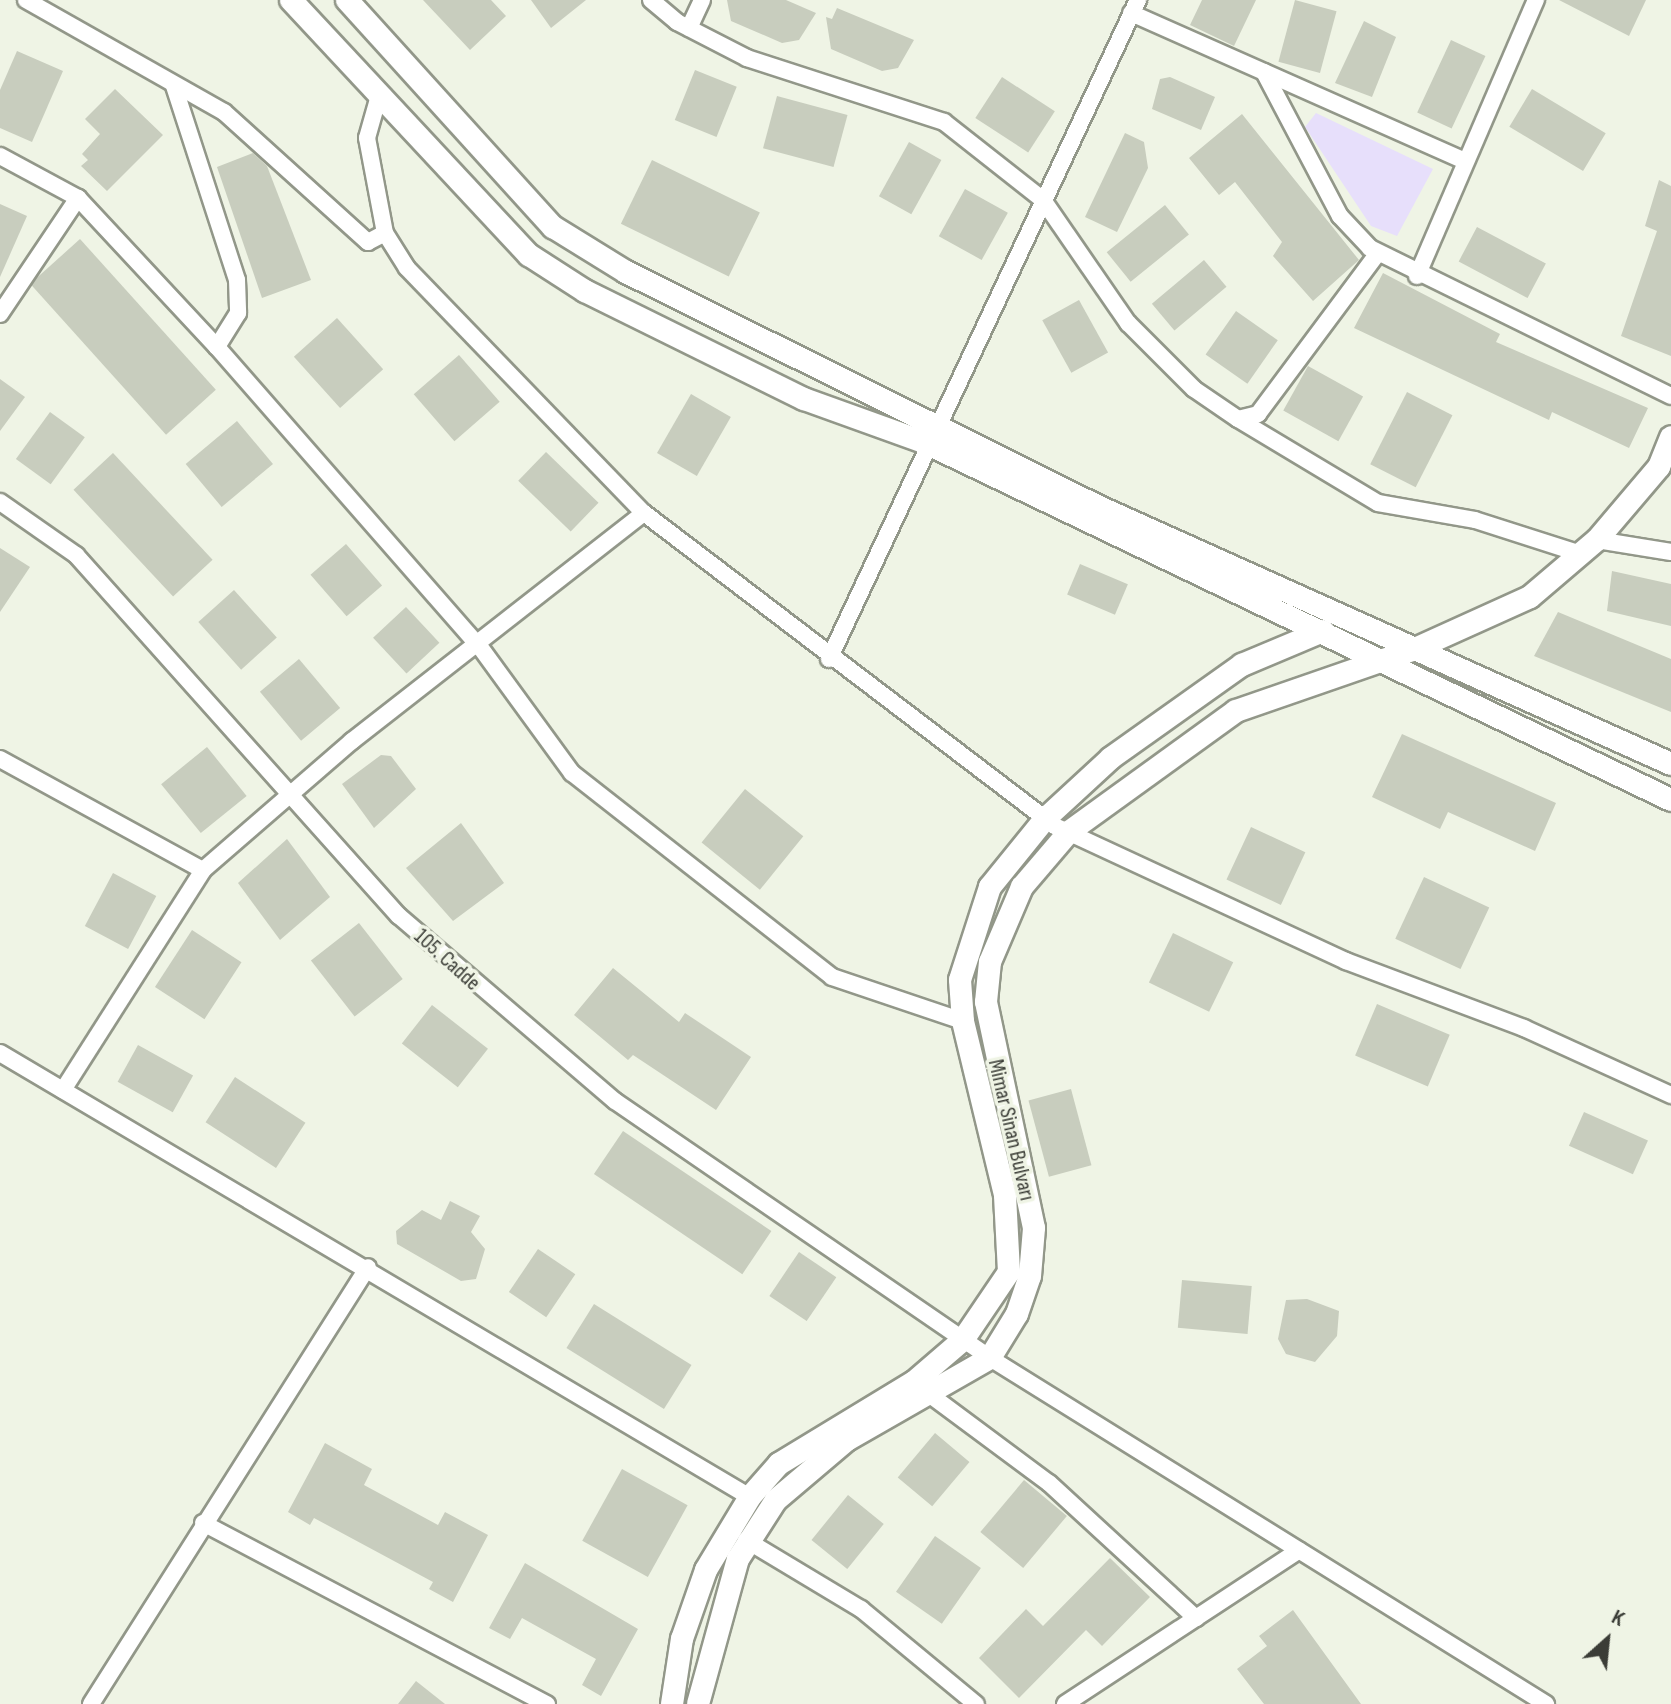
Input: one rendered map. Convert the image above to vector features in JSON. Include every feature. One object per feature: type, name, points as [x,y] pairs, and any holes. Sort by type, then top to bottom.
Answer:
[{"type":"main road","points":[[291,0],[529,255],[704,351],[932,436],[1671,764]]},
{"type":"main road","points":[[347,0],[553,227],[932,436],[1316,632],[1671,800]]},
{"type":"main road","name":"Mimar Sinan Bulvarı","points":[[698,1704],[718,1615],[746,1540],[776,1500],[847,1440],[933,1397],[990,1358],[1030,1276],[1034,1228],[990,1041],[990,962],[1022,887],[1069,832],[1236,711],[1374,660],[1415,649],[1530,597],[1589,547],[1659,467],[1671,437]]},
{"type":"main road","name":"Mimar Sinan Bulvarı","points":[[672,1704],[682,1639],[706,1570],[750,1497],[779,1464],[914,1382],[963,1340],[1009,1272],[1012,1245],[963,1021],[960,980],[970,935],[990,887],[1045,819],[1111,758],[1242,665],[1316,632],[1364,627]]},
{"type":"street","points":[[26,0],[224,112],[358,236],[368,242],[385,233]]},
{"type":"street","points":[[651,0],[689,28],[747,58],[944,122],[1043,200],[1128,323],[1194,389],[1378,503],[1475,520],[1589,547],[1671,552]]},
{"type":"street","points":[[689,28],[702,0]]},
{"type":"street","points":[[1417,276],[1536,0]]},
{"type":"street","points":[[829,659],[1134,7],[1264,72],[1465,161]]},
{"type":"street","points":[[1264,72],[1340,216],[1378,253],[1417,276],[1671,396]]},
{"type":"street","points":[[174,86],[237,280],[238,313],[217,347]]},
{"type":"street","points":[[380,92],[367,138],[385,233],[407,268],[644,513],[829,659],[1045,819],[1069,832],[1346,961],[1524,1028],[1671,1095]]},
{"type":"street","points":[[0,156],[78,198],[217,347],[480,647],[572,773],[695,875],[832,977],[963,1021]]},
{"type":"street","points":[[0,314],[78,198]]},
{"type":"street","points":[[1238,419],[1258,414],[1378,253]]},
{"type":"street","name":"105. Cadde","points":[[0,502],[76,555],[292,790],[399,916],[513,1020],[615,1101],[990,1358],[1546,1704]]},
{"type":"street","points":[[63,1090],[203,870],[292,790],[480,647],[644,513]]},
{"type":"street","points":[[0,759],[203,870]]},
{"type":"street","points":[[0,1053],[368,1267],[750,1497]]},
{"type":"street","points":[[91,1704],[368,1267]]},
{"type":"street","points":[[933,1397],[1049,1483],[1196,1618]]},
{"type":"street","points":[[203,1523],[547,1704]]},
{"type":"street","points":[[746,1540],[861,1609],[976,1704]]},
{"type":"street","points":[[1065,1704],[1299,1550]]},
{"type":"shaded area","points":[[1316,113],[1433,169],[1397,236],[1371,226],[1305,127]]},
{"type":"building","points":[[423,0],[491,0],[506,16],[470,50]]},
{"type":"building","points":[[531,0],[586,0],[551,28]]},
{"type":"building","points":[[727,0],[786,0],[816,13],[799,40],[782,43],[731,21]]},
{"type":"building","points":[[1202,0],[1256,0],[1234,46],[1190,25]]},
{"type":"building","points":[[1295,0],[1337,11],[1320,73],[1278,62]]},
{"type":"building","points":[[1559,0],[1646,0],[1629,36]]},
{"type":"building","points":[[837,8],[914,40],[898,68],[882,71],[831,49],[826,17],[832,19]]},
{"type":"building","points":[[1364,21],[1396,37],[1372,97],[1335,83]]},
{"type":"building","points":[[1451,40],[1485,56],[1452,129],[1417,113]]},
{"type":"building","points":[[17,51],[63,71],[32,142],[0,128],[0,90]]},
{"type":"building","points":[[695,70],[737,87],[716,137],[675,120]]},
{"type":"building","points":[[1002,77],[1055,111],[1028,152],[975,118]]},
{"type":"building","points":[[1170,77],[1215,97],[1201,130],[1152,109],[1160,79]]},
{"type":"building","points":[[115,89],[163,135],[107,191],[81,166],[88,160],[82,154],[100,134],[85,119]]},
{"type":"building","points":[[1532,89],[1606,133],[1583,171],[1509,127]]},
{"type":"building","points":[[777,96],[848,115],[834,167],[763,148]]},
{"type":"building","points":[[1242,114],[1359,260],[1313,301],[1273,256],[1282,242],[1235,182],[1219,195],[1189,158]]},
{"type":"building","points":[[1125,133],[1144,142],[1148,168],[1117,232],[1085,217]]},
{"type":"building","points":[[909,142],[941,160],[911,214],[879,196]]},
{"type":"building","points":[[253,153],[267,166],[311,280],[262,298],[217,167]]},
{"type":"building","points":[[652,160],[760,213],[729,276],[621,224]]},
{"type":"building","points":[[1659,180],[1671,186],[1671,356],[1621,336],[1657,231],[1645,226]]},
{"type":"building","points":[[965,189],[1008,213],[982,260],[939,236]]},
{"type":"building","points":[[0,204],[27,216],[0,277]]},
{"type":"building","points":[[1165,205],[1189,235],[1131,282],[1107,252]]},
{"type":"building","points":[[1477,227],[1546,264],[1528,298],[1459,261]]},
{"type":"building","points":[[80,239],[216,390],[166,435],[30,284]]},
{"type":"building","points":[[1204,260],[1226,287],[1174,331],[1152,304]]},
{"type":"building","points":[[1383,273],[1500,334],[1496,342],[1648,408],[1629,448],[1552,412],[1549,420],[1354,328]]},
{"type":"building","points":[[1079,300],[1108,352],[1071,373],[1042,320]]},
{"type":"building","points":[[1236,311],[1278,340],[1247,384],[1206,354]]},
{"type":"building","points":[[337,318],[383,369],[340,408],[294,357]]},
{"type":"building","points":[[459,355],[500,402],[454,441],[414,394]]},
{"type":"building","points":[[1308,366],[1363,397],[1338,441],[1283,411]]},
{"type":"building","points":[[0,379],[25,397],[0,431]]},
{"type":"building","points":[[1407,392],[1452,415],[1416,487],[1370,464]]},
{"type":"building","points":[[691,394],[731,417],[697,476],[657,453]]},
{"type":"building","points":[[50,412],[85,437],[51,484],[16,459]]},
{"type":"building","points":[[237,421],[273,464],[222,507],[186,464]]},
{"type":"building","points":[[546,452],[599,503],[571,531],[518,481]]},
{"type":"building","points":[[113,453],[213,560],[173,597],[74,490]]},
{"type":"building","points":[[346,544],[382,586],[347,616],[311,575]]},
{"type":"building","points":[[0,548],[30,567],[0,612]]},
{"type":"building","points":[[1080,564],[1128,584],[1115,615],[1067,594]]},
{"type":"building","points":[[1612,571],[1671,584],[1671,626],[1607,611]]},
{"type":"building","points":[[234,590],[277,638],[241,670],[198,622]]},
{"type":"building","points":[[406,607],[439,643],[407,674],[373,638]]},
{"type":"building","points":[[1558,612],[1671,659],[1671,712],[1534,656]]},
{"type":"building","points":[[299,659],[340,708],[301,741],[260,692]]},
{"type":"building","points":[[1402,734],[1556,803],[1535,851],[1448,812],[1440,829],[1372,797]]},
{"type":"building","points":[[207,747],[247,796],[201,833],[161,784]]},
{"type":"building","points":[[381,755],[391,756],[416,789],[374,828],[342,784]]},
{"type":"building","points":[[745,789],[803,836],[760,890],[702,843]]},
{"type":"building","points":[[461,823],[504,883],[453,921],[406,868]]},
{"type":"building","points":[[1251,827],[1305,852],[1281,905],[1226,880]]},
{"type":"building","points":[[287,839],[330,897],[280,940],[238,883]]},
{"type":"building","points":[[113,873],[156,896],[128,949],[85,926]]},
{"type":"building","points":[[1424,877],[1489,907],[1461,969],[1395,939]]},
{"type":"building","points":[[359,923],[403,979],[355,1017],[311,961]]},
{"type":"building","points":[[192,930],[241,962],[204,1019],[155,987]]},
{"type":"building","points":[[1173,933],[1233,962],[1209,1012],[1149,982]]},
{"type":"building","points":[[613,968],[679,1022],[685,1013],[751,1057],[716,1110],[633,1055],[628,1060],[574,1015]]},
{"type":"building","points":[[1377,1004],[1450,1035],[1428,1086],[1355,1056]]},
{"type":"building","points":[[432,1005],[488,1049],[458,1087],[402,1044]]},
{"type":"building","points":[[138,1045],[193,1076],[173,1112],[118,1082]]},
{"type":"building","points":[[235,1077],[305,1123],[276,1168],[206,1122]]},
{"type":"building","points":[[1071,1089],[1091,1165],[1049,1177],[1028,1100]]},
{"type":"building","points":[[1584,1112],[1648,1140],[1633,1174],[1569,1146]]},
{"type":"building","points":[[623,1131],[771,1231],[742,1274],[594,1174]]},
{"type":"building","points":[[450,1201],[480,1216],[471,1232],[485,1249],[476,1279],[461,1281],[397,1244],[396,1231],[422,1210],[441,1220]]},
{"type":"building","points":[[538,1249],[575,1274],[546,1317],[509,1292]]},
{"type":"building","points":[[799,1252],[836,1277],[807,1321],[769,1296]]},
{"type":"building","points":[[1182,1280],[1252,1286],[1248,1334],[1178,1328]]},
{"type":"building","points":[[1307,1299],[1339,1311],[1337,1336],[1315,1362],[1286,1354],[1278,1339],[1286,1300]]},
{"type":"building","points":[[594,1304],[692,1365],[664,1409],[566,1348]]},
{"type":"building","points":[[935,1433],[969,1462],[932,1506],[898,1477]]},
{"type":"building","points":[[325,1443],[372,1469],[364,1485],[438,1525],[445,1512],[488,1535],[453,1602],[429,1589],[433,1582],[314,1518],[310,1525],[288,1512]]},
{"type":"building","points":[[622,1469],[688,1505],[648,1577],[582,1541]]},
{"type":"building","points":[[1024,1480],[1067,1516],[1023,1568],[980,1532]]},
{"type":"building","points":[[848,1495],[884,1524],[847,1569],[811,1540]]},
{"type":"building","points":[[935,1536],[981,1568],[942,1624],[896,1592]]},
{"type":"building","points":[[1110,1558],[1150,1597],[1102,1646],[1086,1630],[1019,1698],[979,1658],[1026,1609],[1043,1626]]},
{"type":"building","points":[[525,1563],[638,1629],[601,1696],[582,1685],[596,1659],[522,1618],[510,1639],[489,1628]]},
{"type":"building","points":[[1293,1610],[1361,1704],[1264,1704],[1237,1669],[1267,1646],[1259,1636]]},
{"type":"building","points":[[416,1681],[445,1704],[398,1704]]}]
